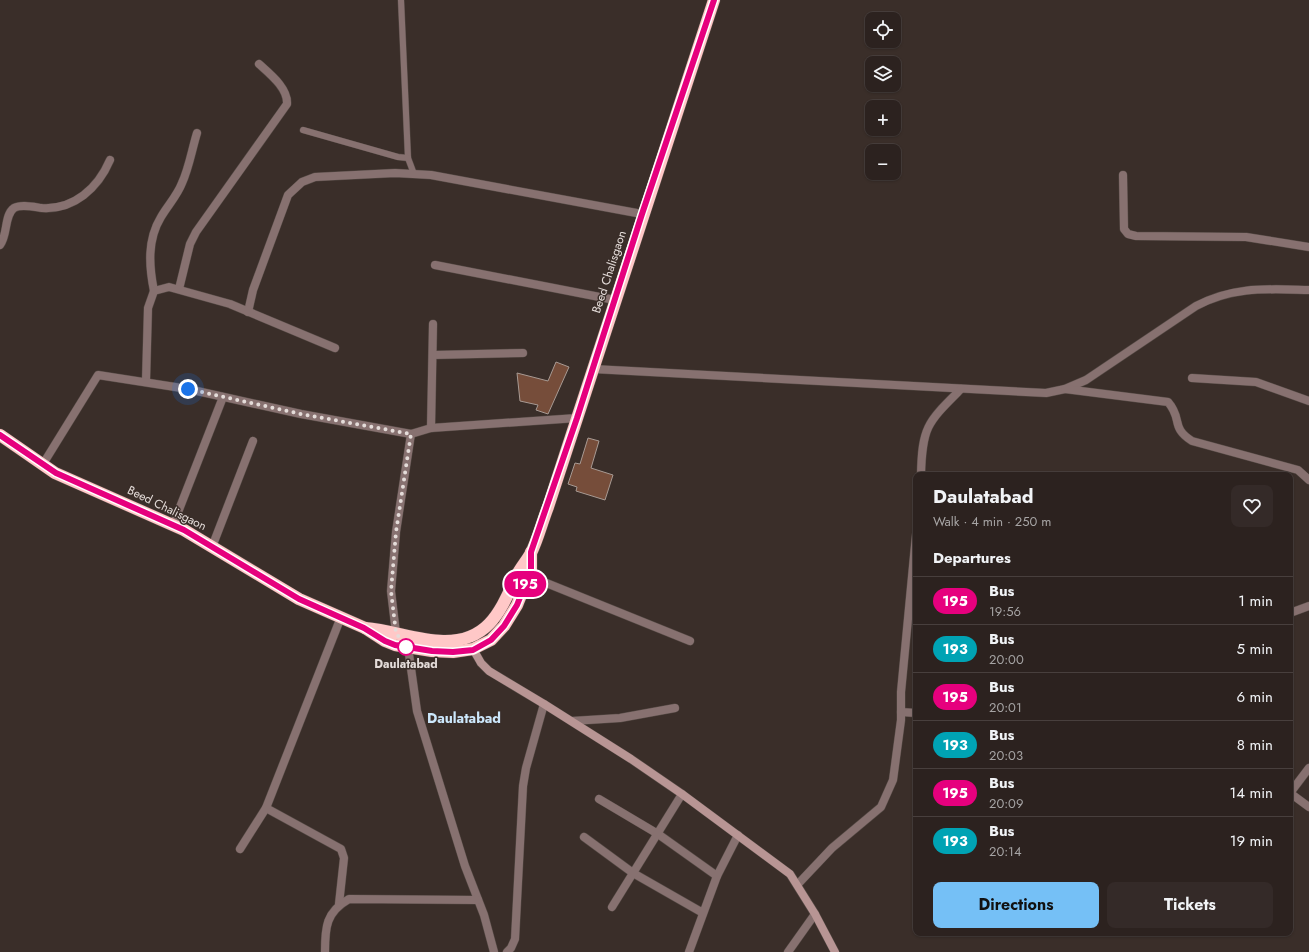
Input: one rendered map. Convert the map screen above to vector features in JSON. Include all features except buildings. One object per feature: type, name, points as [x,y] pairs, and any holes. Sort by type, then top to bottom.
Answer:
[{"type":"highway","name":"Beed Chalisgaon","points":[[364,628],[443,641],[456,640],[474,636],[496,617],[523,563],[531,552],[577,418],[642,214],[714,0]]},
{"type":"highway","name":"Beed Chalisgaon","points":[[0,435],[56,473],[173,525],[299,599],[364,628],[385,641],[408,647],[444,652],[473,650],[491,640],[504,626],[517,605],[529,576],[532,563],[531,552]]},
{"type":"street","points":[[179,289],[190,244],[196,232],[287,104],[287,98],[284,90],[259,64]]},
{"type":"street","points":[[146,381],[148,308],[154,291],[150,270],[150,252],[160,218],[176,196],[183,182],[197,133]]},
{"type":"street","points":[[0,245],[4,241],[10,212],[15,208],[22,206],[50,208],[64,207],[76,202],[97,183],[104,174],[110,160]]},
{"type":"street","points":[[248,312],[253,290],[288,195],[302,182],[315,177],[414,174],[431,175],[642,214]]},
{"type":"street","points":[[1123,175],[1124,229],[1128,234],[1142,236],[1246,238],[1309,247]]},
{"type":"street","points":[[435,264],[615,300]]},
{"type":"street","points":[[154,291],[169,287],[230,304],[335,348]]},
{"type":"street","points":[[593,368],[1046,394],[1065,389],[1086,380],[1196,306],[1214,296],[1249,289],[1309,290]]},
{"type":"street","points":[[432,428],[433,324]]},
{"type":"street","points":[[433,355],[523,353]]},
{"type":"street","points":[[43,464],[98,375],[146,381],[301,414],[411,434],[432,428],[577,418]]},
{"type":"street","points":[[1192,378],[1256,382],[1309,401]]},
{"type":"street","points":[[921,472],[922,449],[926,430],[934,416],[961,389]]},
{"type":"street","points":[[1065,389],[1168,402],[1175,410],[1178,430],[1192,441],[1298,470],[1309,480]]},
{"type":"street","points":[[173,525],[223,397]]},
{"type":"street","points":[[396,633],[391,591],[396,532],[411,434]]},
{"type":"street","points":[[212,547],[253,441]]},
{"type":"street","points":[[798,884],[832,848],[881,807],[893,780],[901,712],[901,692],[913,566]]},
{"type":"street","points":[[529,576],[690,641]]},
{"type":"street","points":[[1293,612],[1309,606]]},
{"type":"street","points":[[240,849],[266,808],[341,617]]},
{"type":"street","points":[[408,647],[417,711],[465,866],[478,900],[494,952]]},
{"type":"street","points":[[473,650],[481,663],[489,671],[572,721],[682,794],[790,874],[798,884],[835,952]]},
{"type":"street","points":[[507,952],[515,940],[526,768],[544,704]]},
{"type":"street","points":[[572,721],[620,718],[675,708]]},
{"type":"street","points":[[901,712],[913,713]]},
{"type":"street","points":[[1293,789],[1309,768]]},
{"type":"street","points":[[612,906],[682,794]]},
{"type":"street","points":[[1293,795],[1309,807]]},
{"type":"street","points":[[599,799],[658,834],[717,876]]},
{"type":"street","points":[[266,808],[341,849],[344,858],[339,904]]},
{"type":"street","points":[[689,952],[717,876],[738,834]]},
{"type":"street","points":[[584,837],[633,873],[703,913]]},
{"type":"street","points":[[325,952],[325,935],[329,916],[339,904],[349,899],[478,900]]},
{"type":"street","points":[[788,952],[815,914]]},
{"type":"lane","points":[[401,0],[408,158],[414,174]]},
{"type":"lane","points":[[303,130],[398,157],[408,158]]},
{"type":"bus line","name":"195","points":[[0,435],[56,473],[184,530],[299,599],[364,628],[385,641],[395,645],[444,652],[473,650],[482,646],[499,633],[511,616],[529,576],[532,563],[531,552],[548,507],[642,214],[714,0]]},
{"type":"place","name":"Daulatabad","points":[[406,647]]},
{"type":"district","name":"Daulatabad","points":[[464,718]]},
{"type":"route","points":[[188,389],[301,414],[411,434],[396,532],[391,591],[396,633],[406,647]]}]
